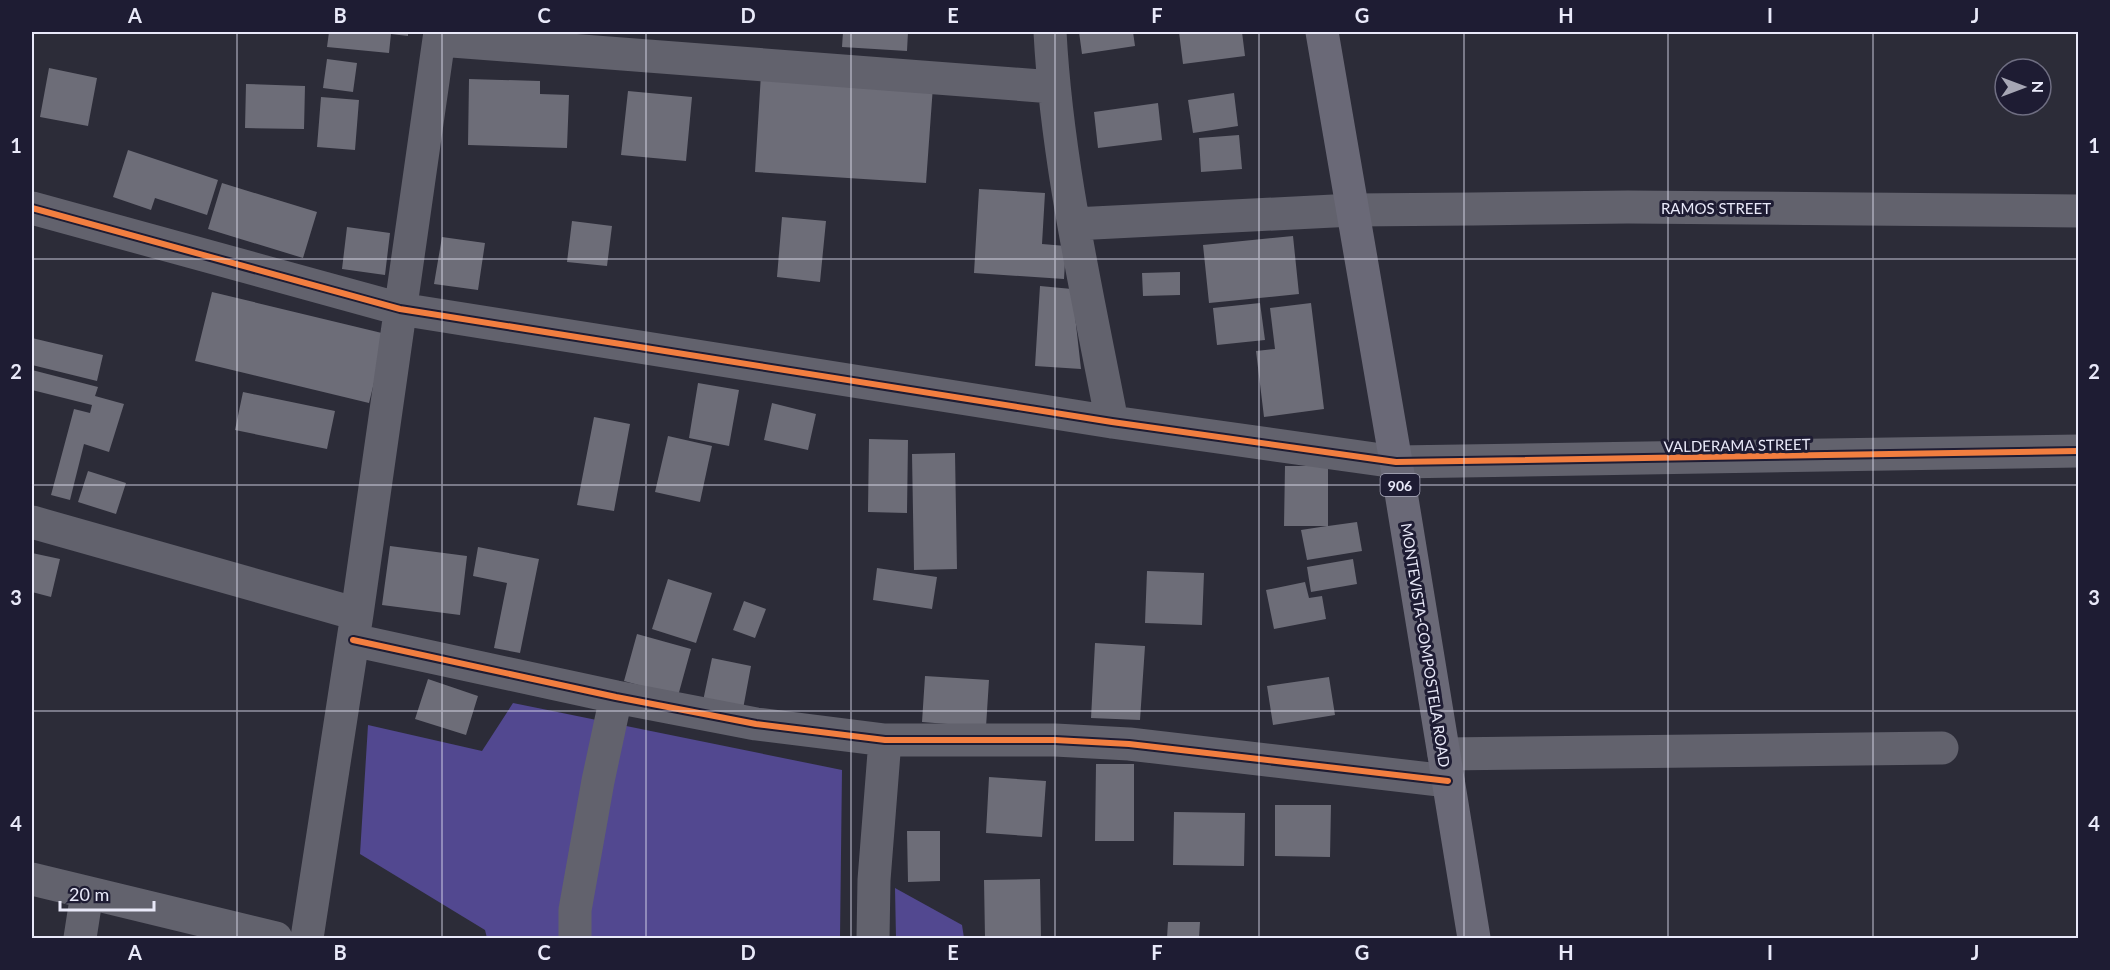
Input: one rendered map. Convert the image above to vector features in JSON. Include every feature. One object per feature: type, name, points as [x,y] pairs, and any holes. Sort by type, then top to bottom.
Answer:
[{"type":"main road","name":"MONTEVISTA-COMPOSTELA ROAD","points":[[1322,32],[1396,462],[1474,939]]},
{"type":"street","points":[[1050,32],[1053,87],[1074,224],[1112,422]]},
{"type":"street","points":[[306,939],[355,627],[439,35],[1053,87]]},
{"type":"street","name":"RAMOS STREET","points":[[1074,224],[1353,210],[1628,207],[2079,211]]},
{"type":"street","name":"VALDERAMA STREET","points":[[32,208],[400,309],[1112,422],[1396,462],[2079,451]]},
{"type":"street","points":[[32,522],[355,627],[616,697],[756,724],[885,740],[1055,740],[1446,768],[1942,748]]},
{"type":"street","points":[[575,939],[577,898],[616,697]]},
{"type":"street","points":[[873,939],[874,880],[885,740]]},
{"type":"street","points":[[32,879],[276,939]]},
{"type":"street","points":[[80,939],[87,893]]},
{"type":"shaded area","points":[[513,703],[842,770],[840,938],[487,938],[485,930],[360,854],[368,725],[482,751]]},
{"type":"shaded area","points":[[895,888],[962,925],[964,938],[896,938]]},
{"type":"building","points":[[329,32],[408,32],[408,36],[391,34],[389,53],[327,47]]},
{"type":"building","points":[[843,32],[908,32],[907,51],[842,47]]},
{"type":"building","points":[[1079,32],[1133,32],[1135,46],[1082,54]]},
{"type":"building","points":[[1179,32],[1242,32],[1245,56],[1183,64]]},
{"type":"building","points":[[327,59],[357,63],[353,92],[323,88]]},
{"type":"building","points":[[49,68],[97,78],[88,126],[40,117]]},
{"type":"building","points":[[761,74],[933,86],[926,183],[755,172]]},
{"type":"building","points":[[469,79],[540,81],[540,94],[569,95],[567,148],[468,145]]},
{"type":"building","points":[[246,84],[305,86],[304,129],[245,128]]},
{"type":"building","points":[[628,91],[692,97],[686,161],[621,155]]},
{"type":"building","points":[[1234,93],[1238,126],[1193,133],[1188,100]]},
{"type":"building","points":[[321,97],[359,100],[355,150],[317,147]]},
{"type":"building","points":[[1158,103],[1162,140],[1098,148],[1094,112]]},
{"type":"building","points":[[1239,135],[1242,169],[1201,172],[1199,138]]},
{"type":"building","points":[[128,150],[218,180],[207,215],[155,198],[151,210],[113,197]]},
{"type":"building","points":[[222,183],[317,212],[303,258],[208,229]]},
{"type":"building","points":[[979,189],[1045,193],[1042,244],[1066,246],[1064,279],[974,273]]},
{"type":"building","points":[[782,217],[826,221],[820,282],[777,277]]},
{"type":"building","points":[[572,221],[612,226],[607,266],[567,262]]},
{"type":"building","points":[[347,227],[390,233],[385,275],[342,269]]},
{"type":"building","points":[[1293,236],[1299,294],[1209,303],[1203,245]]},
{"type":"building","points":[[442,237],[485,243],[478,290],[434,284]]},
{"type":"building","points":[[1180,272],[1180,295],[1143,296],[1142,273]]},
{"type":"building","points":[[1040,286],[1072,289],[1081,369],[1035,366]]},
{"type":"building","points":[[212,292],[386,334],[369,403],[195,361]]},
{"type":"building","points":[[1260,303],[1265,340],[1217,345],[1213,308]]},
{"type":"building","points":[[1311,303],[1324,409],[1264,417],[1256,351],[1275,349],[1270,308]]},
{"type":"building","points":[[32,338],[103,355],[97,381],[32,365]]},
{"type":"building","points":[[32,370],[98,387],[95,396],[124,404],[109,452],[84,444],[70,500],[51,495],[74,409],[90,413],[92,405],[32,390]]},
{"type":"building","points":[[698,383],[739,390],[729,446],[689,438]]},
{"type":"building","points":[[243,392],[335,411],[327,449],[235,430]]},
{"type":"building","points":[[772,403],[816,414],[808,450],[764,440]]},
{"type":"building","points":[[594,417],[630,424],[614,511],[577,505]]},
{"type":"building","points":[[668,436],[712,446],[700,502],[655,492]]},
{"type":"building","points":[[869,439],[908,440],[907,513],[868,512]]},
{"type":"building","points":[[955,453],[957,569],[914,570],[912,454]]},
{"type":"building","points":[[1285,466],[1328,466],[1328,526],[1357,522],[1362,551],[1307,560],[1301,530],[1327,526],[1284,526]]},
{"type":"building","points":[[88,471],[126,483],[116,514],[78,502]]},
{"type":"building","points":[[390,546],[467,556],[460,615],[382,605]]},
{"type":"building","points":[[478,547],[539,559],[520,653],[494,648],[507,583],[473,576]]},
{"type":"building","points":[[32,553],[60,559],[51,597],[32,592]]},
{"type":"building","points":[[1353,559],[1357,584],[1311,592],[1307,567]]},
{"type":"building","points":[[877,568],[937,577],[932,609],[873,600]]},
{"type":"building","points":[[1147,571],[1204,573],[1202,625],[1145,623]]},
{"type":"building","points":[[668,579],[712,593],[696,643],[652,629]]},
{"type":"building","points":[[1305,582],[1309,598],[1322,596],[1326,619],[1274,629],[1266,590]]},
{"type":"building","points":[[744,601],[766,609],[755,638],[733,630]]},
{"type":"building","points":[[637,634],[691,649],[678,696],[624,681]]},
{"type":"building","points":[[1095,643],[1145,646],[1140,720],[1091,718]]},
{"type":"building","points":[[712,658],[751,666],[743,709],[703,701]]},
{"type":"building","points":[[925,676],[989,680],[986,727],[922,722]]},
{"type":"building","points":[[1329,677],[1335,715],[1273,725],[1267,686]]},
{"type":"building","points":[[428,679],[478,696],[466,735],[415,719]]},
{"type":"building","points":[[1096,764],[1134,764],[1134,841],[1095,841]]},
{"type":"building","points":[[989,777],[1046,781],[1042,837],[986,833]]},
{"type":"building","points":[[1275,805],[1331,805],[1330,857],[1275,856]]},
{"type":"building","points":[[1174,812],[1245,813],[1244,866],[1173,865]]},
{"type":"building","points":[[907,831],[940,831],[940,881],[908,882]]},
{"type":"building","points":[[1040,879],[1041,937],[985,938],[984,880]]},
{"type":"building","points":[[1168,922],[1200,922],[1199,938],[1167,938]]},
{"type":"cycle path","points":[[32,208],[400,309],[1112,422],[1396,462],[2078,451]]},
{"type":"cycle path","points":[[353,640],[616,697],[756,724],[885,740],[1055,740],[1129,744],[1448,781]]}]
